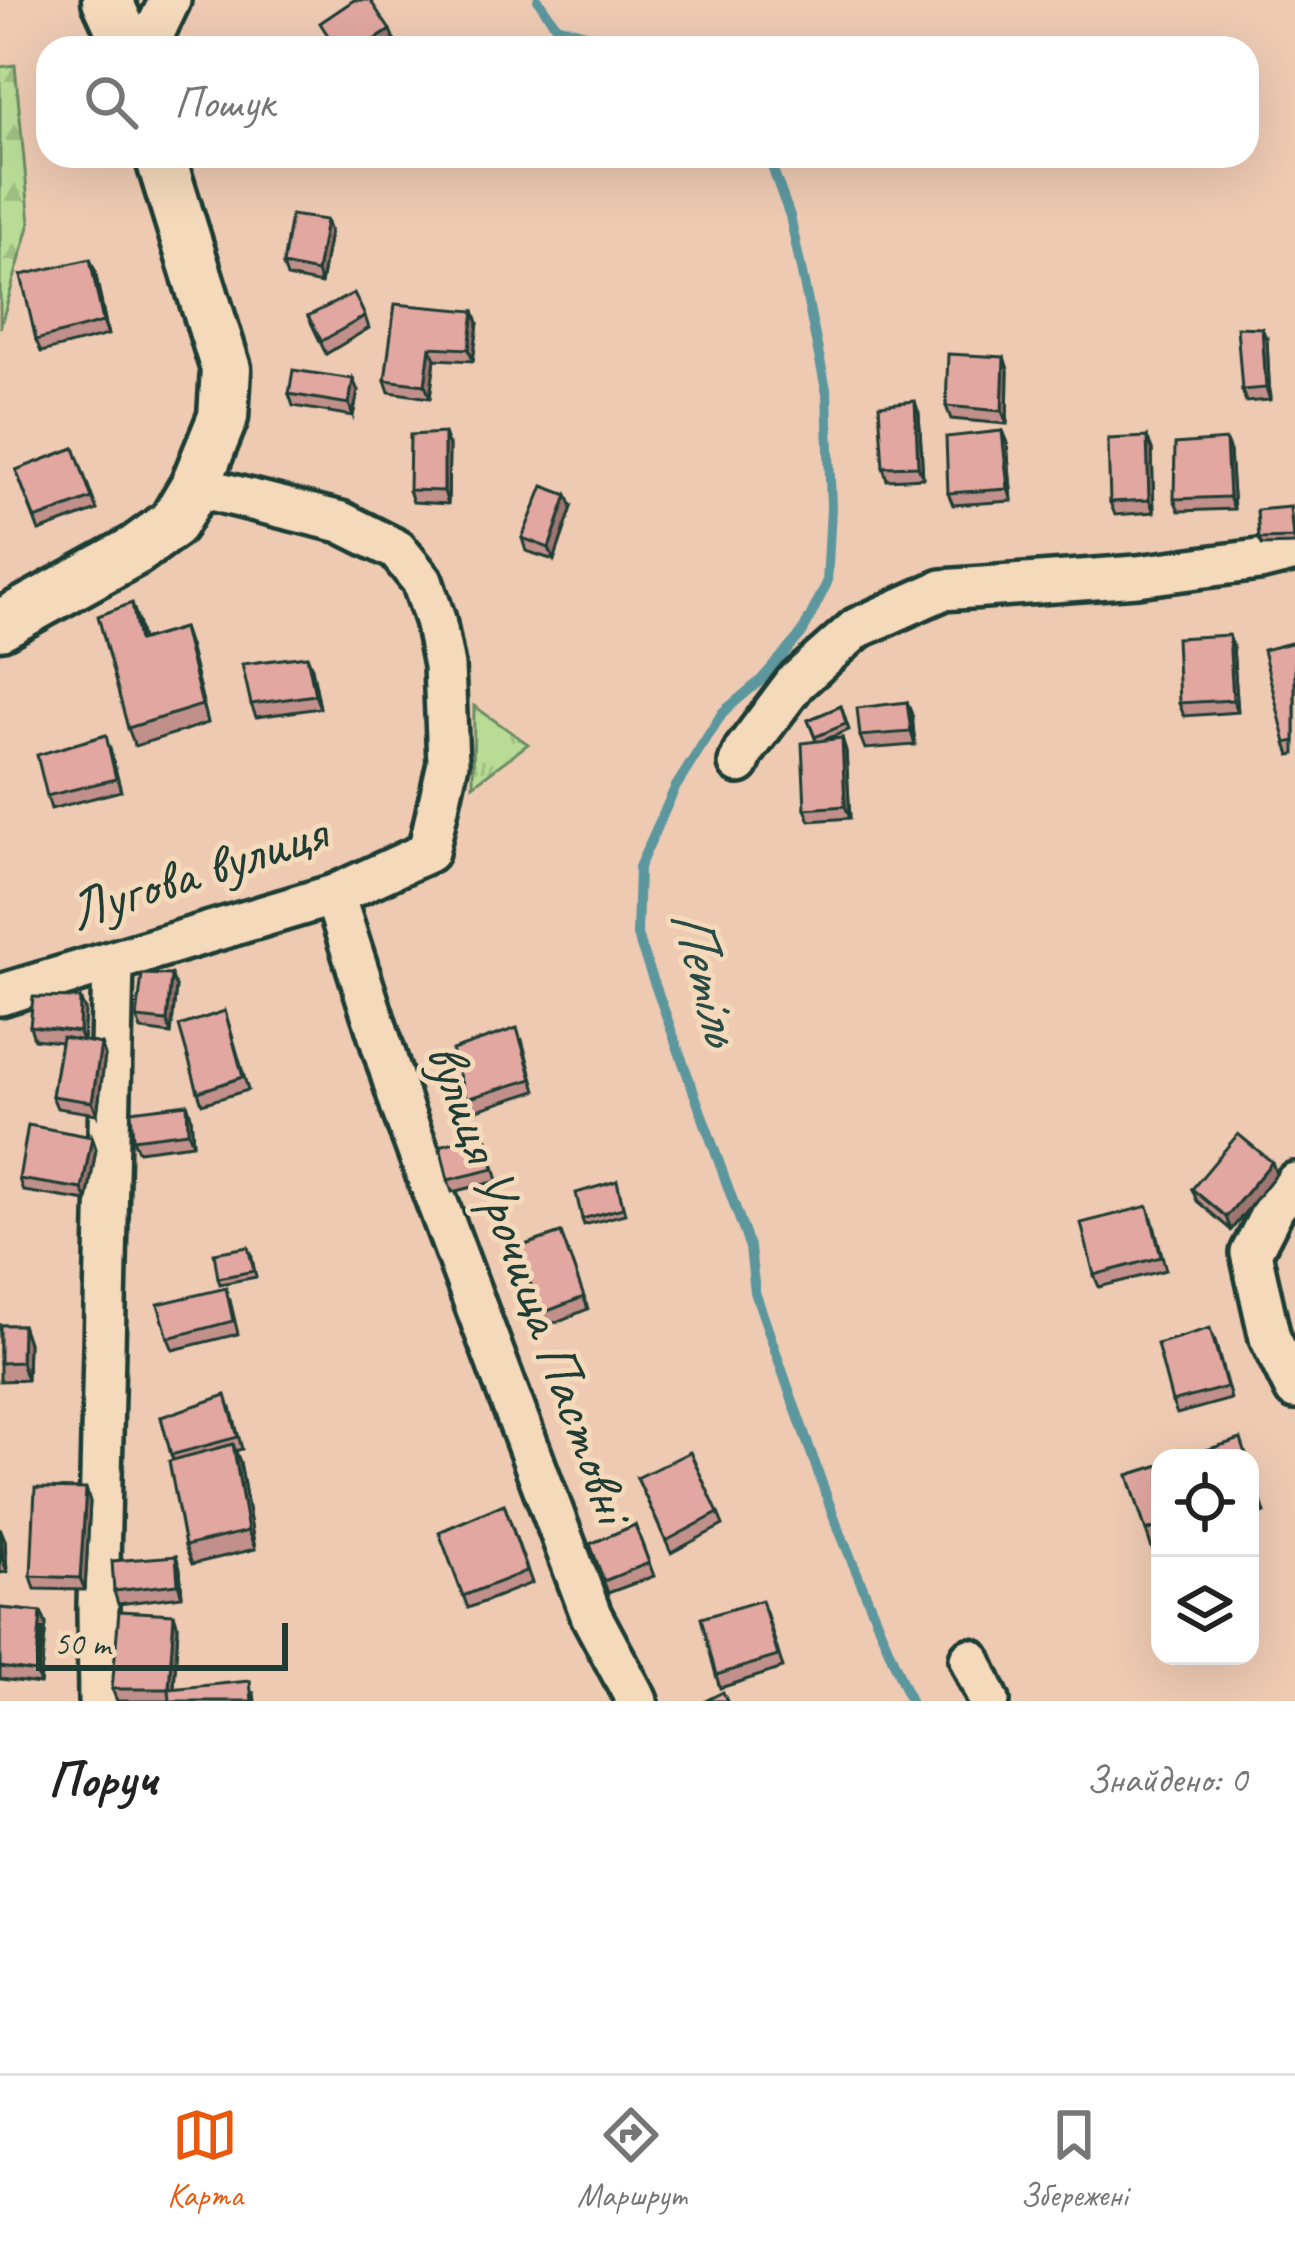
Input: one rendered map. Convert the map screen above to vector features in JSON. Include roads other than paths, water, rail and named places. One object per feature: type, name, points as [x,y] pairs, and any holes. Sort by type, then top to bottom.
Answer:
[{"type":"street","points":[[107,0],[123,36]]},
{"type":"street","points":[[153,36],[170,0]]},
{"type":"street","points":[[0,625],[136,550],[173,523],[195,486],[223,417],[226,369],[164,168]]},
{"type":"street","name":"Лугова вулиця","points":[[0,994],[334,895],[428,852],[448,763],[444,666],[422,581],[398,550],[341,522],[195,486]]},
{"type":"street","points":[[739,764],[795,683],[857,628],[942,590],[1137,576],[1295,551]]},
{"type":"street","name":"вулиця Урочища Пастовні","points":[[334,895],[403,1111],[591,1615],[638,1701]]},
{"type":"street","points":[[99,1701],[113,962]]},
{"type":"street","points":[[1295,1183],[1275,1205],[1251,1253],[1270,1337],[1295,1389]]},
{"type":"street","points":[[970,1658],[989,1701]]},
{"type":"waterway","name":"Петіль","points":[[538,0],[556,26],[594,36]]},
{"type":"waterway","name":"Петіль","points":[[772,168],[790,216],[827,394],[831,508],[827,583],[802,633],[761,680],[723,712],[675,788],[639,867],[637,935],[750,1248],[755,1292],[835,1520],[910,1701]]}]
